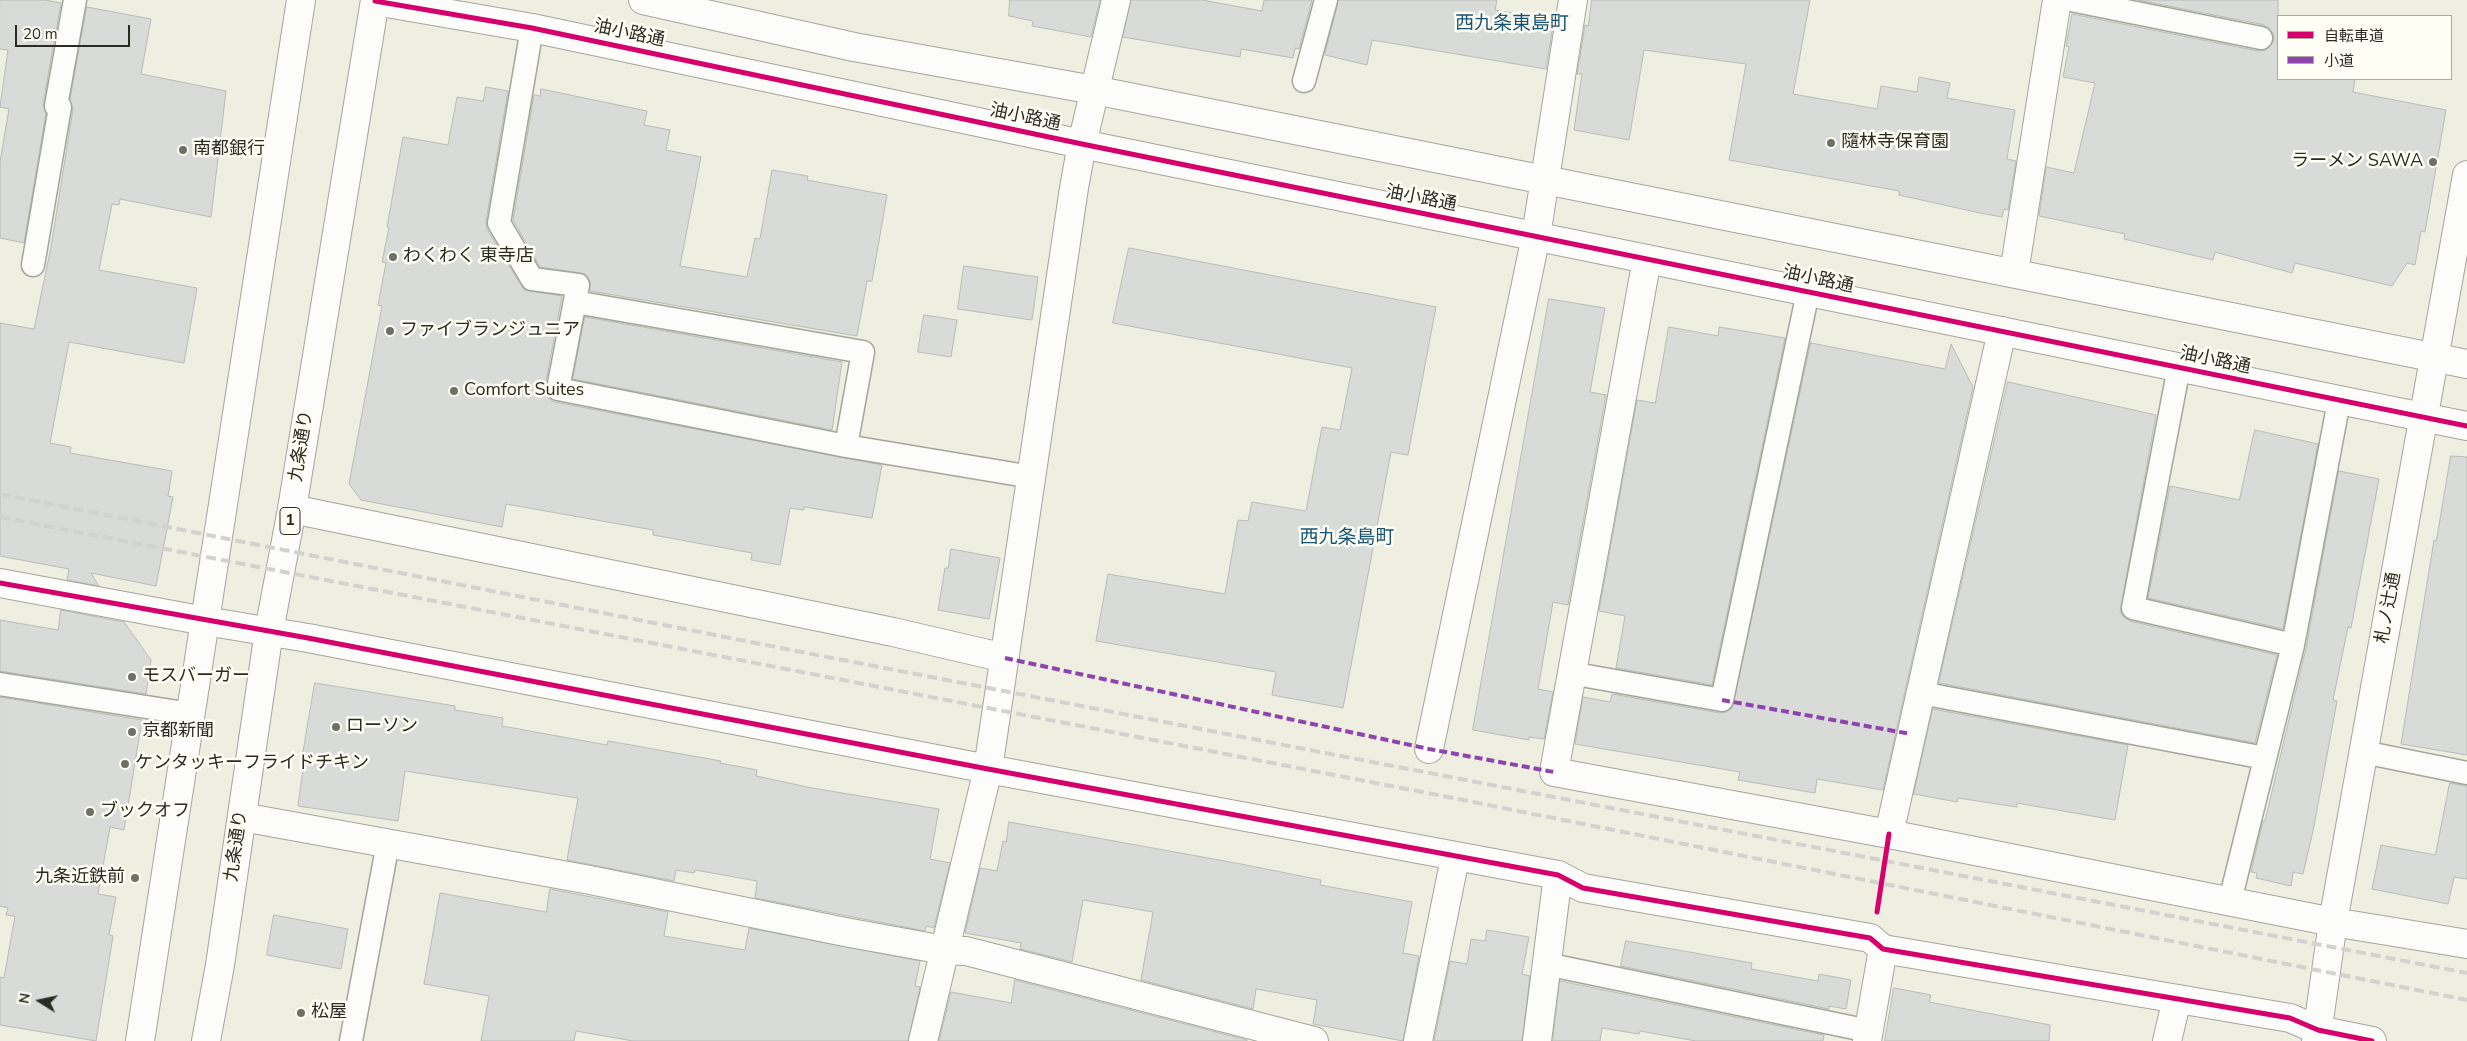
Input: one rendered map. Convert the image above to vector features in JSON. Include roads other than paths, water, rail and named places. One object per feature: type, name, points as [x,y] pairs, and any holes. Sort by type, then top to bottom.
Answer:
[{"type":"main road","points":[[140,1041],[301,0]]},
{"type":"main road","name":"油小路通","points":[[374,0],[532,28],[1082,144],[2467,426]]},
{"type":"main road","name":"九条通り","points":[[206,1041],[220,966],[269,631],[292,508],[374,0]]},
{"type":"main road","points":[[923,1041],[988,769],[1082,144],[1116,0]]},
{"type":"main road","points":[[1429,749],[1536,236],[1573,0]]},
{"type":"main road","points":[[2014,273],[2057,0]]},
{"type":"main road","name":"油小路通","points":[[651,1],[854,48],[1094,90],[1544,182],[2014,273],[2467,364]]},
{"type":"main road","name":"札ノ辻通","points":[[2317,1036],[2333,922],[2467,175]]},
{"type":"main road","points":[[1646,260],[1570,673],[1554,772],[1889,834],[2230,900],[2333,922],[2467,944]]},
{"type":"main road","points":[[1889,834],[2002,331]]},
{"type":"main road","points":[[292,508],[893,632],[1005,658]]},
{"type":"main road","points":[[0,583],[269,631],[1455,858],[1558,875],[1582,888],[1870,938],[1883,949],[2290,1018],[2317,1036],[2372,1041]]},
{"type":"main road","points":[[242,817],[590,880],[944,950],[966,951],[1314,1041]]},
{"type":"main road","points":[[1418,1041],[1455,858]]},
{"type":"main road","points":[[1537,1041],[1558,875]]},
{"type":"main road","points":[[1868,1036],[1883,949]]},
{"type":"main road","points":[[2167,1041],[2177,999]]},
{"type":"lane","points":[[33,265],[60,107],[56,106],[75,0]]},
{"type":"lane","points":[[1304,81],[1326,0]]},
{"type":"lane","points":[[2071,0],[2261,38]]},
{"type":"lane","points":[[532,28],[499,223],[532,279],[578,285],[558,389],[846,446],[1032,477]]},
{"type":"lane","points":[[1570,673],[1722,700],[1808,292]]},
{"type":"lane","points":[[575,302],[863,352],[846,446]]},
{"type":"lane","points":[[2179,367],[2133,608],[2293,645]]},
{"type":"lane","points":[[2230,900],[2293,645],[2339,401]]},
{"type":"lane","points":[[0,684],[191,714]]},
{"type":"lane","points":[[1921,693],[2265,758]]},
{"type":"lane","points":[[2363,752],[2467,773]]},
{"type":"lane","points":[[351,1041],[388,843]]},
{"type":"lane","points":[[1546,964],[1868,1036]]},
{"type":"railway","points":[[0,494],[786,649],[2467,973]]},
{"type":"railway","points":[[0,517],[1448,797],[2467,1000]]},
{"type":"place","name":"隨林寺保育園","points":[[1831,143]]},
{"type":"place","name":"南都銀行","points":[[183,150]]},
{"type":"place","name":"ラーメン SAWA","points":[[2433,162]]},
{"type":"place","name":"わくわく 東寺店","points":[[393,257]]},
{"type":"place","name":"ファイブランジュニア","points":[[390,331]]},
{"type":"place","name":"Comfort Suites","points":[[454,391]]},
{"type":"place","name":"モスバーガー","points":[[132,677]]},
{"type":"place","name":"ローソン","points":[[336,727]]},
{"type":"place","name":"京都新聞","points":[[132,732]]},
{"type":"place","name":"ケンタッキーフライドチキン","points":[[125,764]]},
{"type":"place","name":"ブックオフ","points":[[90,812]]},
{"type":"place","name":"九条近鉄前","points":[[135,878]]},
{"type":"place","name":"松屋","points":[[301,1013]]},
{"type":"district","name":"西九条東島町","points":[[1512,24]]},
{"type":"district","name":"西九条島町","points":[[1347,538]]}]
